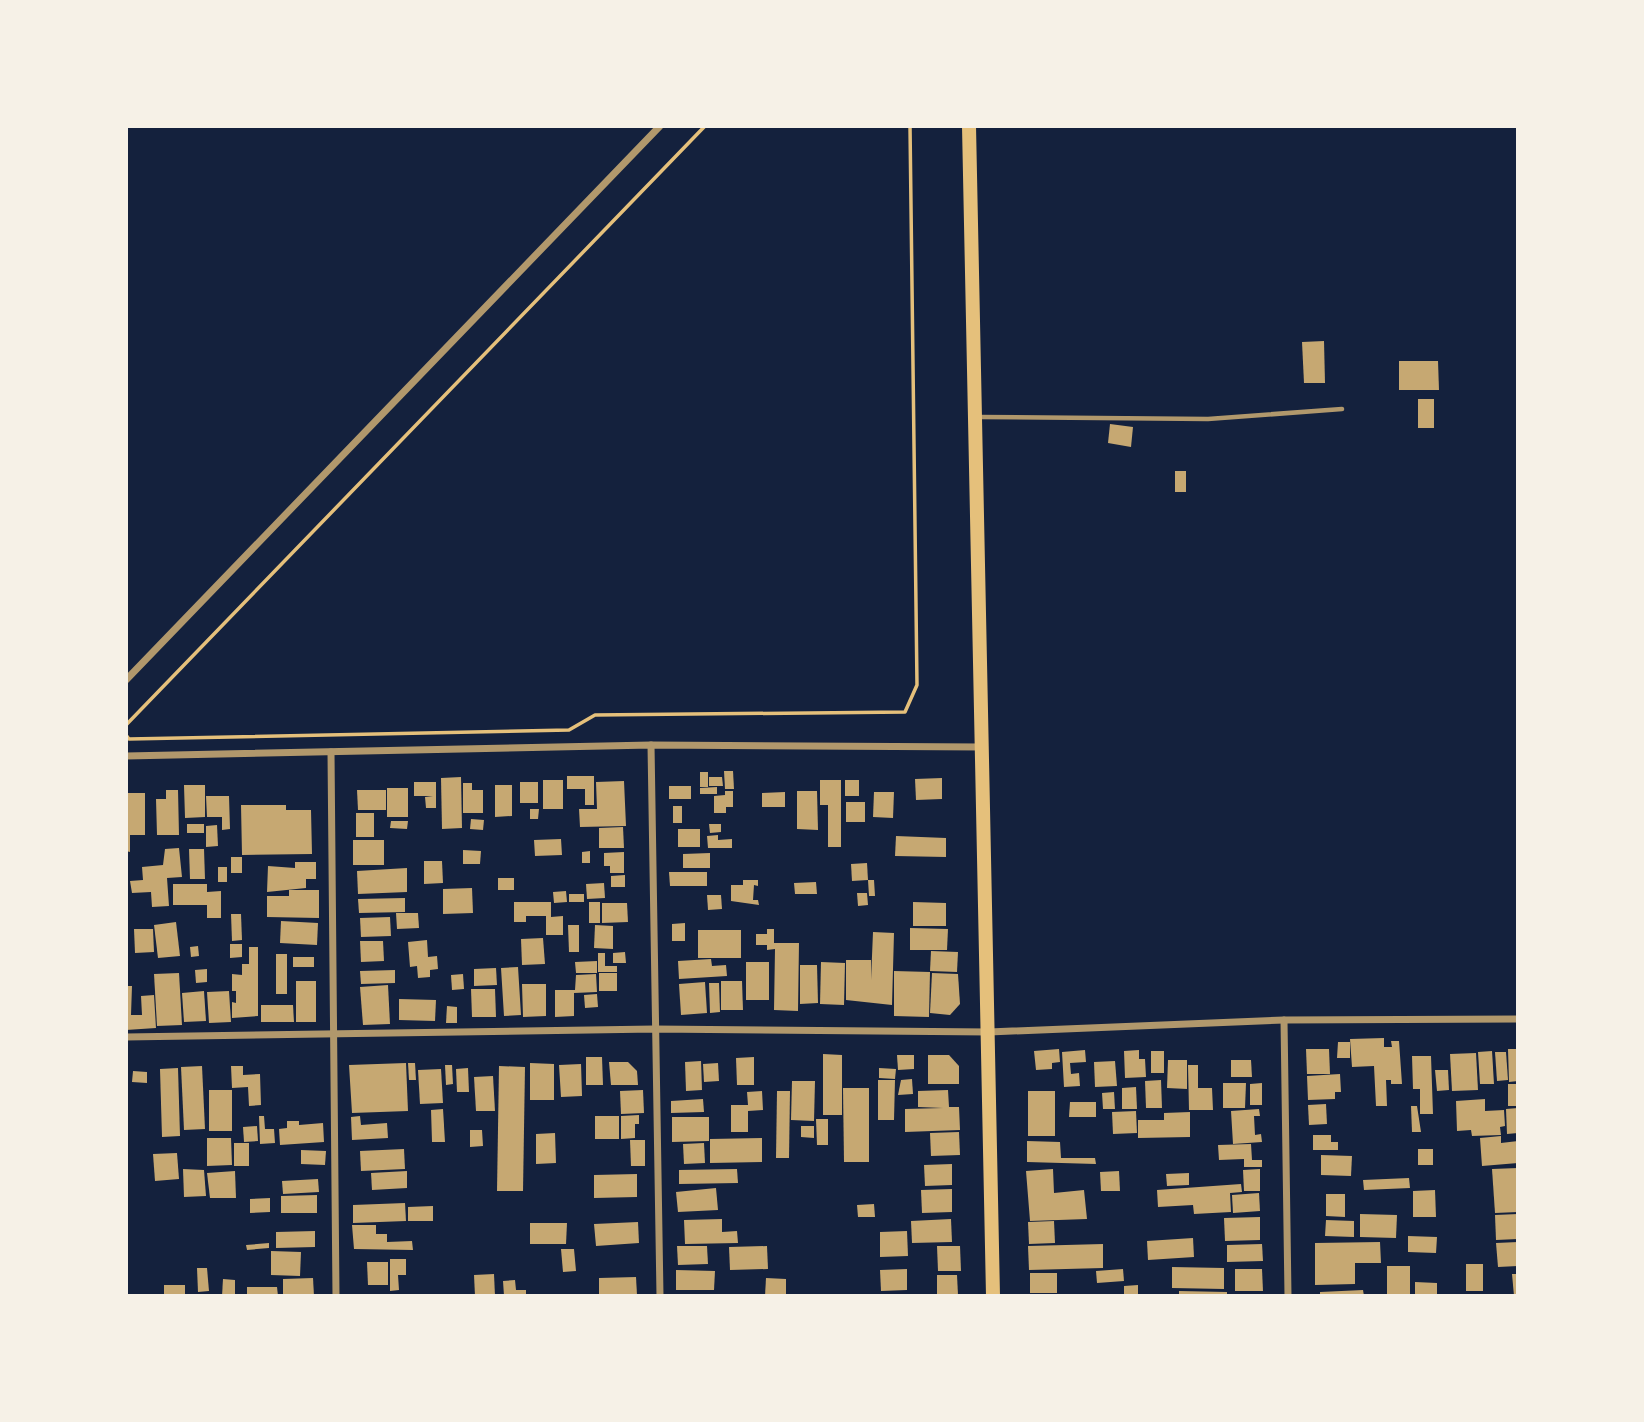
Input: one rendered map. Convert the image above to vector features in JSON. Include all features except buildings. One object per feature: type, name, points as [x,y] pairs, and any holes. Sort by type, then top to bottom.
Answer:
[{"type":"main road","points":[[969,126],[993,1296]]},
{"type":"street","points":[[126,680],[660,126]]},
{"type":"street","points":[[126,755],[651,746],[982,747]]},
{"type":"street","points":[[651,746],[660,1296]]},
{"type":"street","points":[[331,752],[336,1296]]},
{"type":"street","points":[[126,1037],[654,1029],[989,1032],[1284,1020],[1518,1019]]},
{"type":"street","points":[[1284,1020],[1288,1296]]},
{"type":"lane","points":[[973,417],[1208,419],[1342,409]]},
{"type":"path","points":[[126,726],[705,126]]},
{"type":"path","points":[[126,735],[129,739],[569,730],[595,715],[905,712],[917,685],[910,126]]}]
